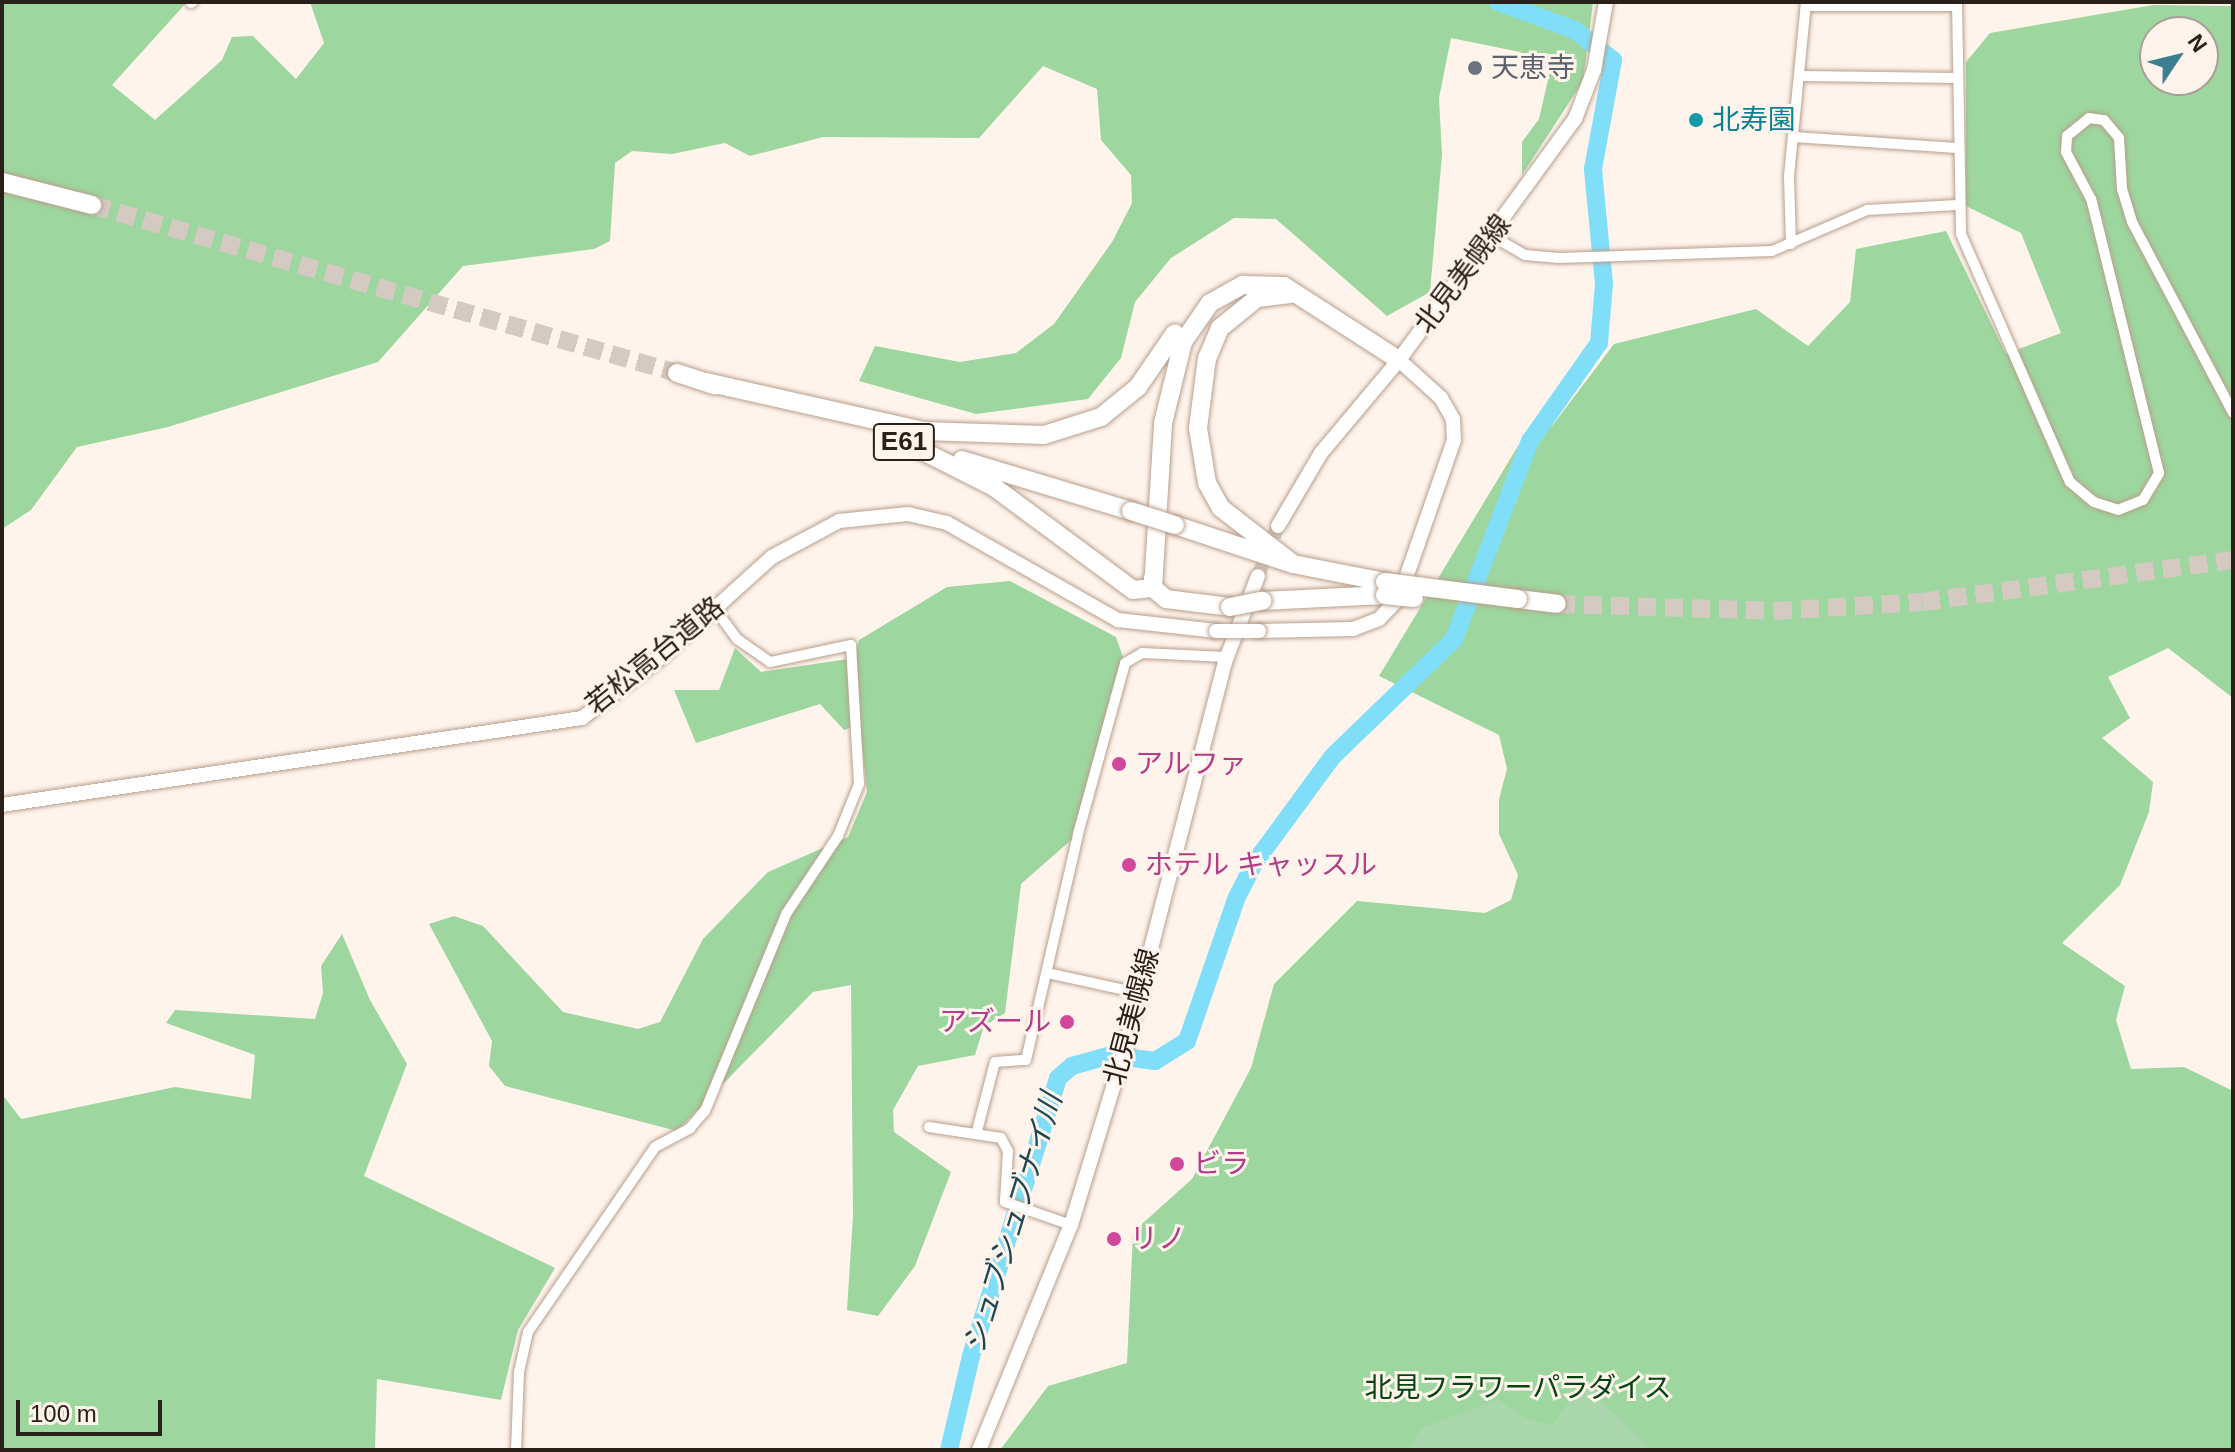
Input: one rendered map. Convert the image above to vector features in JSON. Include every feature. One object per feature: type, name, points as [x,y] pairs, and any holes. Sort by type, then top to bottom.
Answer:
[{"type":"highway","points":[[2,182],[92,205]]},
{"type":"highway","points":[[706,382],[923,431],[1044,435],[1101,417],[1138,387],[1208,289],[1237,274],[1266,271],[1303,282],[1376,335],[1399,360]]},
{"type":"highway","points":[[1153,588],[1163,423],[1183,342],[1196,318],[1227,290],[1266,282],[1301,294],[1399,360]]},
{"type":"highway","points":[[1293,564],[1221,508],[1207,483],[1198,428],[1207,358],[1220,328],[1257,298],[1301,294]]},
{"type":"highway","points":[[1153,588],[1155,416],[1175,333]]},
{"type":"highway","name":"E61","points":[[677,373],[1131,511],[1293,564],[1385,589],[1550,603]]},
{"type":"highway","points":[[905,442],[994,487],[1133,590],[1153,588],[1166,599],[1230,607],[1385,589]]},
{"type":"street","name":"北見美幌線","points":[[1278,526],[1321,453],[1399,360],[1575,119],[1594,70],[1606,2]]},
{"type":"street","points":[[1791,244],[1794,137],[1806,4],[1957,4],[1957,205],[1961,234],[2070,482],[2094,502],[2118,510],[2143,500],[2159,473],[2156,442],[2091,199],[2066,152],[2067,136],[2079,123],[2089,118],[2112,126],[2122,148],[2122,189],[2132,222],[2233,413]]},
{"type":"street","points":[[1801,76],[1958,78]]},
{"type":"street","points":[[1794,137],[1957,148]]},
{"type":"street","points":[[1492,236],[1525,255],[1595,259],[1772,251],[1867,210],[1957,205]]},
{"type":"street","name":"若松高台道路","points":[[2,805],[582,718],[614,697],[772,557],[807,535],[839,521],[908,514],[947,523],[1118,620],[1216,631],[1353,629],[1379,619],[1399,598],[1454,440],[1453,419],[1441,398],[1399,360]]},
{"type":"street","name":"北見美幌線","points":[[979,1450],[1071,1225],[1126,1045],[1226,657],[1258,576]]},
{"type":"street","points":[[516,1450],[519,1372],[528,1332],[655,1147],[690,1128],[705,1111],[786,914],[838,836],[859,784],[851,645],[770,662],[737,639],[715,609]]},
{"type":"street","points":[[977,1131],[995,1062],[1026,1060],[1078,834],[1125,663],[1142,653],[1226,657]]},
{"type":"street","points":[[1047,973],[1139,993]]},
{"type":"street","points":[[929,1127],[977,1131],[1006,1143],[1002,1194],[1012,1207],[1071,1225]]},
{"type":"green space","points":[[2,2],[187,2],[112,85],[155,120],[222,60],[232,37],[253,36],[296,79],[324,43],[310,2],[1593,3],[1583,81],[1522,175],[1522,142],[1539,119],[1550,71],[1520,52],[1451,38],[1439,98],[1442,155],[1430,292],[1387,316],[1276,219],[1234,218],[1171,258],[1135,302],[1121,358],[1088,399],[976,414],[859,381],[875,346],[960,362],[1016,353],[1054,324],[1112,242],[1132,203],[1131,175],[1101,140],[1097,89],[1043,66],[979,138],[823,137],[750,156],[725,143],[672,154],[632,151],[615,163],[610,241],[594,249],[463,266],[378,362],[168,427],[77,447],[31,510],[2,529]]},
{"type":"green space","points":[[2153,5],[2233,6],[2233,698],[2168,648],[2108,677],[2130,718],[2102,738],[2153,782],[2149,812],[2120,885],[2062,943],[2125,986],[2116,1020],[2131,1069],[2184,1067],[2233,1091],[2233,1450],[1652,1450],[1582,1384],[1552,1425],[1526,1418],[1498,1399],[1422,1428],[1407,1450],[1000,1450],[1048,1386],[1127,1363],[1133,1232],[1192,1179],[1251,1068],[1274,984],[1357,901],[1485,913],[1511,900],[1518,875],[1499,834],[1499,799],[1507,769],[1499,735],[1379,676],[1518,446],[1552,426],[1614,344],[1756,309],[1808,346],[1850,302],[1856,249],[1946,231],[2006,354],[2061,333],[2021,233],[1966,206],[1966,62],[1990,33]]},
{"type":"green space","points":[[1010,581],[1116,637],[1125,663],[1078,834],[1021,884],[1005,1013],[984,1026],[975,1055],[918,1066],[893,1110],[894,1132],[951,1172],[915,1266],[878,1316],[847,1310],[853,1216],[851,985],[813,992],[677,1131],[505,1086],[489,1066],[492,1041],[429,924],[454,916],[483,926],[563,1012],[638,1029],[660,1022],[703,939],[768,872],[848,837],[867,792],[860,725],[844,730],[820,704],[696,743],[674,690],[719,690],[735,648],[761,672],[855,658],[859,640],[947,587]]},
{"type":"green space","points":[[342,934],[370,1000],[407,1064],[364,1176],[555,1268],[518,1330],[501,1400],[377,1379],[375,1450],[2,1450],[2,1094],[21,1119],[175,1087],[251,1099],[255,1055],[166,1023],[175,1010],[315,1019],[323,993],[321,966]]},
{"type":"green space","name":"北見フラワーパラダイス","points":[[1436,1339],[2084,1450],[1355,1450]]},
{"type":"waterway","name":"シュブシュブナイ川","points":[[949,1450],[971,1356],[1058,1078],[1072,1066],[1111,1055],[1155,1061],[1187,1041],[1237,897],[1255,862],[1332,757],[1454,639],[1530,441],[1599,343],[1604,284],[1593,169],[1613,60],[1575,30],[1498,2]]},
{"type":"tunnel","points":[[92,205],[677,373]]},
{"type":"tunnel","points":[[1258,576],[1278,526]]},
{"type":"tunnel","points":[[1557,604],[1774,611],[1922,602],[2233,560]]},
{"type":"place","name":"天恵寺","points":[[1475,68]]},
{"type":"place","name":"北寿園","points":[[1696,120]]},
{"type":"place","name":"アルファ","points":[[1119,764]]},
{"type":"place","name":"ホテル キャッスル","points":[[1129,865]]},
{"type":"place","name":"アズール","points":[[1067,1022]]},
{"type":"place","name":"ビラ","points":[[1177,1164]]},
{"type":"place","name":"リノ","points":[[1114,1239]]}]
